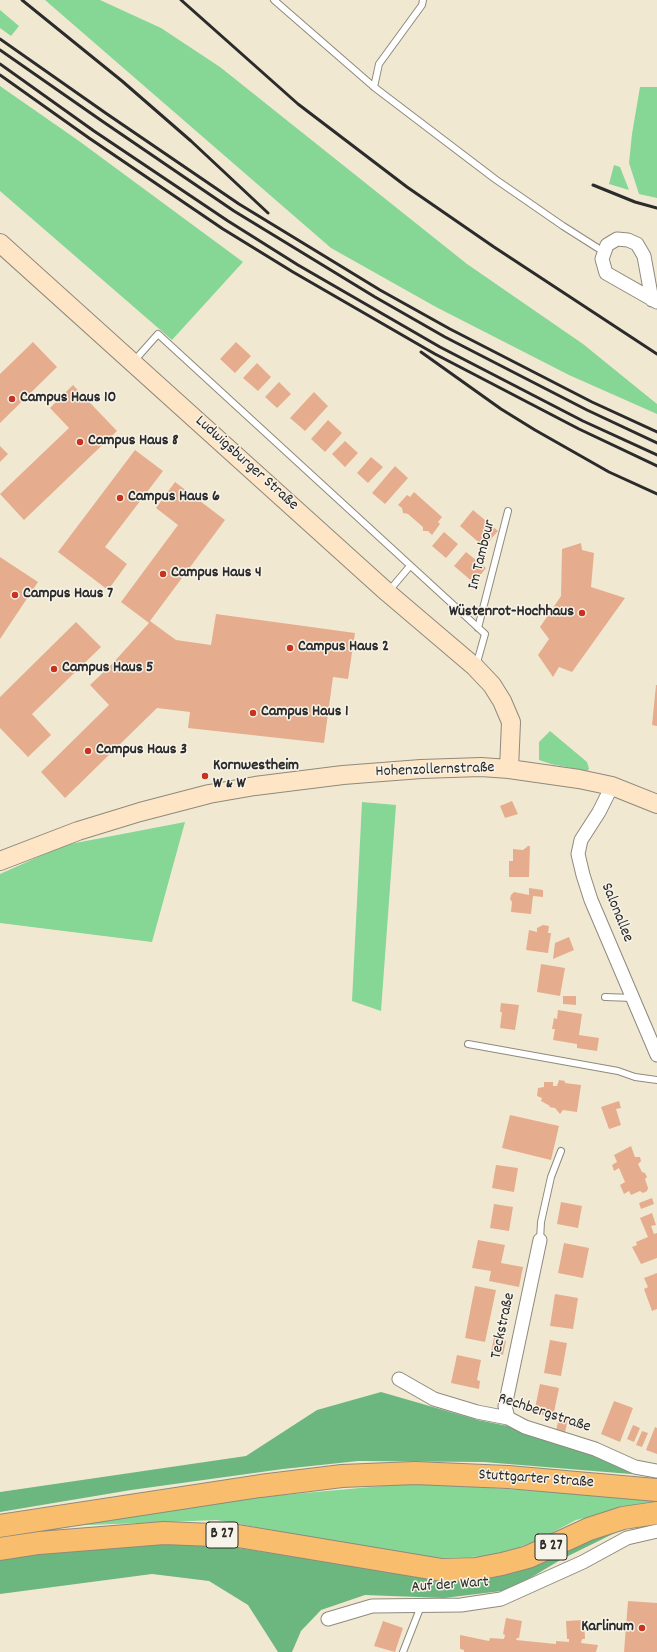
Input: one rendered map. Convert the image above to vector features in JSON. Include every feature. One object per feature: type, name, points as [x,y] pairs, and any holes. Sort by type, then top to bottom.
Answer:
[{"type":"highway","name":"Stuttgarter Straße","points":[[0,1526],[260,1486],[342,1476],[415,1473],[508,1477],[657,1490]]},
{"type":"highway","name":"B 27","points":[[0,1549],[39,1543],[164,1533],[238,1536],[442,1570],[476,1569],[528,1557],[589,1529],[623,1518],[657,1513]]},
{"type":"main road","name":"Ludwigsburger Straße","points":[[0,243],[492,684],[502,701],[511,722],[509,769]]},
{"type":"main road","name":"Hohenzollernstraße","points":[[0,861],[85,829],[140,812],[209,794],[255,786],[343,775],[422,769],[481,767],[509,769],[579,779],[618,788],[657,804]]},
{"type":"street","points":[[617,239],[628,240],[637,244],[644,256],[655,301],[606,273],[602,259],[607,245],[617,239]]},
{"type":"street","name":"Salonallee","points":[[618,788],[599,812],[581,840],[578,854],[591,900],[657,1055]]},
{"type":"street","name":"Teckstraße","points":[[508,1418],[505,1406],[540,1240]]},
{"type":"street","name":"Rechbergstraße","points":[[399,1379],[434,1399],[477,1412],[508,1418],[525,1427],[595,1449],[635,1466],[657,1471]]},
{"type":"street","name":"Auf der Wart","points":[[328,1619],[372,1606],[461,1605],[502,1599],[583,1562],[627,1538],[657,1530]]},
{"type":"lane","points":[[274,0],[374,87],[495,179],[563,226],[604,252]]},
{"type":"lane","points":[[374,87],[379,64],[422,5],[423,0]]},
{"type":"lane","points":[[133,362],[158,334],[485,634],[475,668]]},
{"type":"lane","name":"Im Tambour","points":[[478,628],[508,510]]},
{"type":"lane","points":[[388,592],[410,566]]},
{"type":"lane","points":[[604,997],[633,998]]},
{"type":"lane","points":[[468,1044],[618,1071],[635,1077],[657,1080]]},
{"type":"lane","points":[[540,1240],[541,1222],[551,1177],[561,1151]]},
{"type":"lane","points":[[403,1652],[421,1606]]},
{"type":"green space","points":[[45,0],[100,0],[161,28],[220,67],[467,264],[583,344],[657,404],[657,414],[569,375],[436,307],[331,248]]},
{"type":"green space","points":[[0,10],[19,26],[11,36],[0,28]]},
{"type":"green space","points":[[0,86],[79,141],[243,262],[172,340],[0,191]]},
{"type":"green space","points":[[640,87],[657,87],[657,198],[639,194],[629,163]]},
{"type":"green space","points":[[614,165],[620,167],[629,190],[609,184]]},
{"type":"green space","points":[[550,731],[587,762],[589,769],[587,771],[551,764],[539,760],[539,742]]},
{"type":"green space","points":[[362,802],[396,805],[381,1011],[352,1001]]},
{"type":"green space","points":[[185,822],[152,942],[0,923],[0,874],[65,845]]},
{"type":"green space","points":[[381,1392],[478,1420],[508,1426],[585,1452],[643,1475],[484,1462],[358,1461],[283,1469],[131,1490],[0,1512],[0,1492],[246,1456],[317,1410]]},
{"type":"green space","points":[[416,1483],[657,1499],[657,1501],[576,1520],[538,1540],[497,1556],[439,1558],[353,1545],[217,1520],[62,1526],[260,1497]]},
{"type":"green space","points":[[631,1525],[562,1559],[510,1590],[444,1598],[365,1595],[321,1610],[301,1631],[292,1652],[278,1652],[248,1605],[209,1581],[152,1574],[0,1594],[0,1557],[153,1542],[213,1544],[443,1580]]},
{"type":"building","name":"Campus Haus 10","points":[[33,342],[57,367],[0,423],[0,374]]},
{"type":"building","points":[[236,342],[251,356],[235,373],[220,359]]},
{"type":"building","points":[[257,363],[271,377],[258,391],[243,378]]},
{"type":"building","points":[[279,382],[291,394],[277,408],[265,397]]},
{"type":"building","name":"Campus Haus 8","points":[[73,385],[117,431],[24,520],[0,494],[69,428],[50,408]]},
{"type":"building","points":[[314,392],[328,406],[305,431],[290,418]]},
{"type":"building","points":[[328,420],[342,433],[325,452],[311,439]]},
{"type":"building","points":[[345,441],[358,453],[345,467],[332,454]]},
{"type":"building","name":"Campus Haus 10","points":[[0,446],[8,454],[0,462]]},
{"type":"building","name":"Campus Haus 6","points":[[135,450],[163,471],[105,547],[127,564],[108,590],[58,552]]},
{"type":"building","points":[[371,457],[383,467],[368,483],[357,473]]},
{"type":"building","points":[[395,466],[408,478],[385,504],[372,493]]},
{"type":"building","points":[[175,482],[225,520],[150,621],[176,640],[211,645],[216,614],[355,633],[348,679],[333,677],[324,743],[188,728],[190,712],[157,708],[65,798],[41,772],[109,705],[90,685],[113,663],[149,623],[121,602],[178,525],[156,508]]},
{"type":"building","points":[[414,492],[442,517],[438,522],[440,524],[432,535],[428,531],[423,531],[423,527],[408,514],[403,513],[402,508],[398,505],[407,495],[410,497]]},
{"type":"building","points":[[473,510],[498,531],[484,547],[460,526]]},
{"type":"building","points":[[444,532],[458,544],[446,558],[432,546]]},
{"type":"building","name":"Wüstenrot-Hochhaus","points":[[581,543],[582,550],[594,553],[591,587],[625,598],[572,672],[559,667],[553,677],[538,655],[549,639],[540,627],[561,596],[562,549]]},
{"type":"building","points":[[466,552],[486,568],[474,583],[454,566]]},
{"type":"building","name":"Campus Haus 7","points":[[0,557],[38,582],[0,639]]},
{"type":"building","name":"Campus Haus 5","points":[[76,622],[101,647],[32,714],[51,735],[28,757],[0,728],[0,697]]},
{"type":"building","points":[[657,685],[657,726],[652,725]]},
{"type":"building","points":[[512,801],[518,814],[505,818],[500,806]]},
{"type":"building","points":[[530,846],[529,877],[509,877],[509,861],[513,861],[513,849],[523,850]]},
{"type":"building","points":[[529,888],[543,890],[543,897],[533,896],[531,914],[511,912],[511,895],[514,892],[529,895]]},
{"type":"building","points":[[543,925],[549,926],[548,933],[551,933],[548,953],[526,950],[529,930],[537,932],[537,928]]},
{"type":"building","points":[[569,937],[574,950],[553,959],[555,943]]},
{"type":"building","points":[[541,964],[565,968],[560,996],[537,992]]},
{"type":"building","points":[[563,996],[576,996],[576,1005],[563,1004]]},
{"type":"building","points":[[501,1003],[519,1005],[515,1030],[500,1028],[502,1012],[500,1012]]},
{"type":"building","points":[[558,1010],[582,1014],[579,1035],[599,1038],[597,1051],[577,1048],[577,1044],[553,1040],[555,1029],[552,1029],[554,1018],[557,1019]]},
{"type":"building","points":[[559,1080],[565,1081],[565,1083],[581,1085],[577,1112],[563,1110],[560,1114],[555,1108],[549,1107],[550,1106],[541,1101],[542,1098],[537,1096],[538,1088],[544,1087],[544,1082],[553,1082],[553,1086],[557,1086]]},
{"type":"building","points":[[619,1101],[621,1108],[616,1109],[621,1125],[609,1129],[601,1107]]},
{"type":"building","points":[[510,1115],[559,1126],[551,1160],[502,1148]]},
{"type":"building","points":[[631,1146],[635,1157],[640,1157],[641,1161],[638,1164],[642,1172],[645,1173],[647,1177],[645,1179],[648,1188],[647,1191],[643,1193],[640,1191],[631,1195],[629,1191],[624,1194],[620,1185],[625,1182],[619,1168],[614,1171],[612,1165],[617,1162],[614,1155]]},
{"type":"building","points":[[496,1165],[518,1168],[514,1192],[492,1188]]},
{"type":"building","points":[[652,1198],[654,1204],[641,1209],[639,1203]]},
{"type":"building","points":[[561,1202],[582,1206],[578,1228],[557,1224]]},
{"type":"building","points":[[494,1204],[513,1207],[509,1231],[490,1228]]},
{"type":"building","points":[[652,1213],[656,1225],[651,1226],[654,1234],[657,1233],[657,1258],[641,1264],[632,1247],[637,1245],[636,1242],[648,1237],[640,1218]]},
{"type":"building","points":[[478,1240],[505,1245],[501,1263],[523,1267],[519,1287],[489,1281],[491,1271],[472,1268]]},
{"type":"building","points":[[564,1243],[589,1248],[583,1278],[558,1273]]},
{"type":"building","points":[[657,1273],[657,1309],[652,1311],[644,1289],[648,1287],[644,1278]]},
{"type":"building","points":[[475,1286],[496,1290],[485,1342],[465,1338]]},
{"type":"building","points":[[555,1294],[578,1298],[573,1329],[550,1326]]},
{"type":"building","points":[[494,1338],[506,1341],[503,1355],[491,1352]]},
{"type":"building","points":[[550,1340],[567,1343],[561,1376],[544,1373]]},
{"type":"building","points":[[457,1355],[481,1360],[477,1380],[480,1381],[479,1389],[451,1383]]},
{"type":"building","points":[[540,1384],[559,1388],[553,1417],[534,1413]]},
{"type":"building","points":[[614,1401],[633,1408],[620,1442],[601,1434]]},
{"type":"building","points":[[559,1417],[568,1418],[565,1433],[556,1431]]},
{"type":"building","points":[[633,1425],[640,1428],[634,1442],[627,1439]]},
{"type":"building","points":[[655,1427],[657,1428],[657,1454],[646,1450]]},
{"type":"building","points":[[642,1431],[648,1433],[642,1447],[636,1445]]},
{"type":"building","name":"Karlinum","points":[[628,1601],[657,1603],[657,1652],[624,1652]]},
{"type":"building","points":[[506,1618],[522,1621],[519,1638],[516,1640],[556,1644],[556,1641],[569,1642],[569,1639],[567,1639],[566,1621],[584,1620],[585,1639],[582,1639],[581,1643],[598,1645],[596,1652],[464,1652],[464,1650],[460,1649],[460,1635],[489,1641],[490,1638],[504,1639],[505,1635],[503,1634]]},
{"type":"building","points":[[383,1621],[403,1628],[395,1652],[374,1646]]},
{"type":"railway","points":[[22,0],[122,81],[191,141],[268,213]]},
{"type":"railway","points":[[181,0],[298,104],[407,187],[494,247],[657,354]]},
{"type":"railway","points":[[0,39],[239,204],[380,290],[450,329],[592,402],[657,432]]},
{"type":"railway","points":[[0,50],[234,211],[375,297],[445,337],[587,410],[657,443]]},
{"type":"railway","points":[[0,64],[94,131],[228,221],[298,265],[440,347],[583,421],[657,455]]},
{"type":"railway","points":[[0,75],[89,138],[223,229],[293,272],[435,354],[579,429],[657,466]]},
{"type":"railway","points":[[593,185],[635,202],[657,208]]},
{"type":"railway","points":[[421,352],[501,409],[535,430],[609,472],[657,494]]},
{"type":"place","name":"Campus Haus 10","points":[[12,399]]},
{"type":"place","name":"Campus Haus 8","points":[[80,442]]},
{"type":"place","name":"Campus Haus 6","points":[[120,498]]},
{"type":"place","name":"Campus Haus 4","points":[[163,574]]},
{"type":"place","name":"Campus Haus 7","points":[[15,595]]},
{"type":"place","name":"Wüstenrot-Hochhaus","points":[[582,613]]},
{"type":"place","name":"Campus Haus 2","points":[[290,648]]},
{"type":"place","name":"Campus Haus 5","points":[[54,669]]},
{"type":"place","name":"Campus Haus 1","points":[[253,713]]},
{"type":"place","name":"Campus Haus 3","points":[[88,751]]},
{"type":"place","name":"Kornwestheim W & W","points":[[205,776]]},
{"type":"place","name":"Karlinum","points":[[642,1628]]}]
